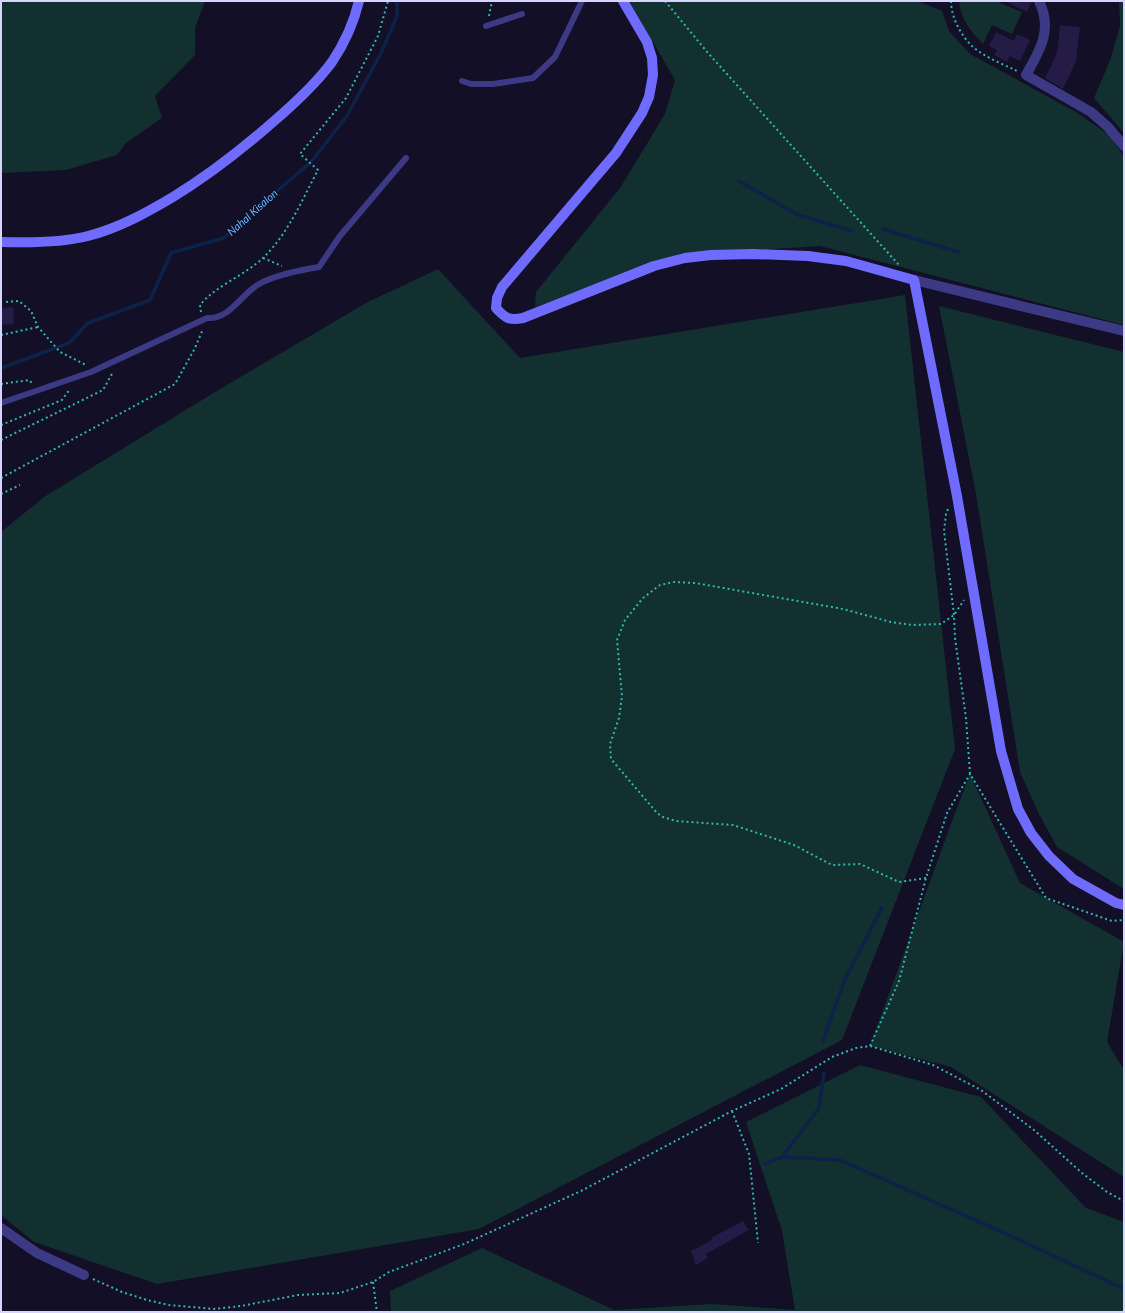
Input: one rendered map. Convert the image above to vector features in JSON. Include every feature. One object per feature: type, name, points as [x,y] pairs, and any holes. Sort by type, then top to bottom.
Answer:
[{"type":"main road","points":[[1,242],[34,242],[88,236],[132,220],[199,181],[244,147],[296,102],[320,76],[332,60],[344,39],[356,13],[359,1]]},
{"type":"main road","points":[[623,1],[647,42],[652,58],[653,75],[649,97],[642,113],[616,153],[502,287],[497,298],[496,308],[504,316],[513,320],[523,318],[654,266],[685,258],[711,255],[753,254],[808,256],[846,261],[914,280],[957,496],[1002,751],[1018,808],[1031,832],[1049,856],[1074,878],[1124,905]]},
{"type":"street","points":[[1040,1],[1044,10],[1046,25],[1043,40],[1038,53],[1026,75],[1090,112],[1108,127],[1124,146]]},
{"type":"street","points":[[914,280],[1124,331]]},
{"type":"street","points":[[1,1228],[37,1253],[84,1275]]},
{"type":"lane","points":[[462,81],[471,84],[493,84],[533,78],[555,58],[582,1]]},
{"type":"lane","points":[[486,26],[522,14]]},
{"type":"lane","points":[[1,403],[81,376],[207,318],[215,319],[225,314],[259,284],[294,272],[319,267],[340,236],[406,158]]},
{"type":"path","points":[[1,478],[175,384],[195,348],[207,318],[201,312],[200,305],[205,298],[245,272],[263,258],[279,240],[290,222],[318,170],[300,154],[346,98],[378,36],[388,1]]},
{"type":"path","points":[[486,26],[492,1]]},
{"type":"path","points":[[664,1],[708,53],[914,280]]},
{"type":"path","points":[[951,1],[951,9],[956,23],[973,47],[987,56],[1026,75]]},
{"type":"path","points":[[263,258],[294,272]]},
{"type":"path","points":[[6,302],[19,301],[31,311],[38,327],[60,352],[86,364],[91,372]]},
{"type":"path","points":[[1,336],[38,327]]},
{"type":"path","points":[[1,440],[103,390],[120,359]]},
{"type":"path","points":[[1,425],[62,400],[81,376]]},
{"type":"path","points":[[1,384],[29,380],[39,390]]},
{"type":"path","points":[[1,494],[20,485]]},
{"type":"path","points":[[957,496],[946,514],[944,532],[954,615],[955,638],[966,718],[970,774],[1046,898],[1112,921],[1124,920]]},
{"type":"path","points":[[926,878],[899,882],[860,864],[832,865],[794,845],[733,825],[676,821],[663,817],[657,813],[611,758],[610,744],[619,718],[622,696],[617,640],[625,620],[643,598],[660,585],[674,582],[695,583],[843,609],[891,622],[912,625],[941,624],[954,615],[973,587]]},
{"type":"path","points":[[870,1046],[899,981],[926,878],[947,813],[970,774]]},
{"type":"path","points":[[84,1275],[122,1292],[147,1300],[169,1305],[214,1310],[298,1295],[340,1293],[373,1282],[389,1272],[464,1244],[581,1191],[732,1111],[781,1089],[832,1057],[856,1048],[870,1046],[933,1065],[981,1090],[1034,1130],[1082,1173],[1107,1192],[1124,1201]]},
{"type":"path","points":[[732,1111],[749,1154],[758,1243]]},
{"type":"path","points":[[373,1282],[377,1312]]},
{"type":"green space","points":[[1,1],[205,1],[195,28],[195,55],[155,96],[162,118],[126,143],[117,155],[66,170],[1,173]]},
{"type":"green space","points":[[629,1],[918,1],[942,11],[949,31],[970,54],[1076,112],[1109,135],[1124,156],[1124,325],[820,246],[680,255],[535,307],[536,292],[620,188],[665,114],[675,80]]},
{"type":"green space","points":[[959,1],[1001,1],[1000,3],[1022,12],[1012,34],[992,25],[983,44],[964,20]]},
{"type":"green space","points":[[1119,1],[1124,1],[1124,133],[1094,98],[1111,58],[1120,25]]},
{"type":"green space","points":[[438,269],[520,358],[905,295],[955,749],[842,1040],[479,1229],[157,1284],[34,1242],[1,1215],[1,532],[44,497],[215,392],[366,303]]},
{"type":"green space","points":[[939,306],[1124,352],[1124,889],[1057,847],[1039,814],[1020,772],[976,494]]},
{"type":"green space","points":[[970,774],[1020,883],[1124,942],[1107,1042],[1124,1070],[1124,1177],[951,1067],[870,1046]]},
{"type":"green space","points":[[860,1065],[981,1097],[1086,1208],[1124,1222],[1124,1312],[391,1312],[390,1291],[482,1248],[614,1310],[712,1304],[795,1310],[782,1231],[746,1122]]},
{"type":"building","points":[[1004,1],[1032,1],[1027,12]]},
{"type":"building","points":[[1060,25],[1080,27],[1076,61],[1063,89],[1045,78],[1057,53]]},
{"type":"building","points":[[996,32],[1014,41],[1017,34],[1030,40],[1020,61],[1010,56],[1007,62],[994,55],[997,50],[989,46]]},
{"type":"building","points":[[13,307],[14,324],[1,325],[1,308]]},
{"type":"building","points":[[743,1221],[749,1230],[706,1254],[708,1258],[696,1265],[691,1251],[712,1240],[711,1238]]},
{"type":"waterway","name":"Nahal Kisalon","points":[[1,368],[69,343],[88,323],[150,300],[171,253],[224,238],[259,205],[311,162],[347,116],[382,51],[397,16],[397,1]]},
{"type":"waterway","points":[[739,181],[798,215],[853,231]]},
{"type":"waterway","points":[[883,229],[958,252]]},
{"type":"waterway","points":[[823,1041],[845,979],[882,908]]},
{"type":"waterway","points":[[782,1157],[819,1108],[824,1073]]},
{"type":"waterway","points":[[765,1164],[782,1157],[840,1160],[1011,1236],[1124,1289]]}]
